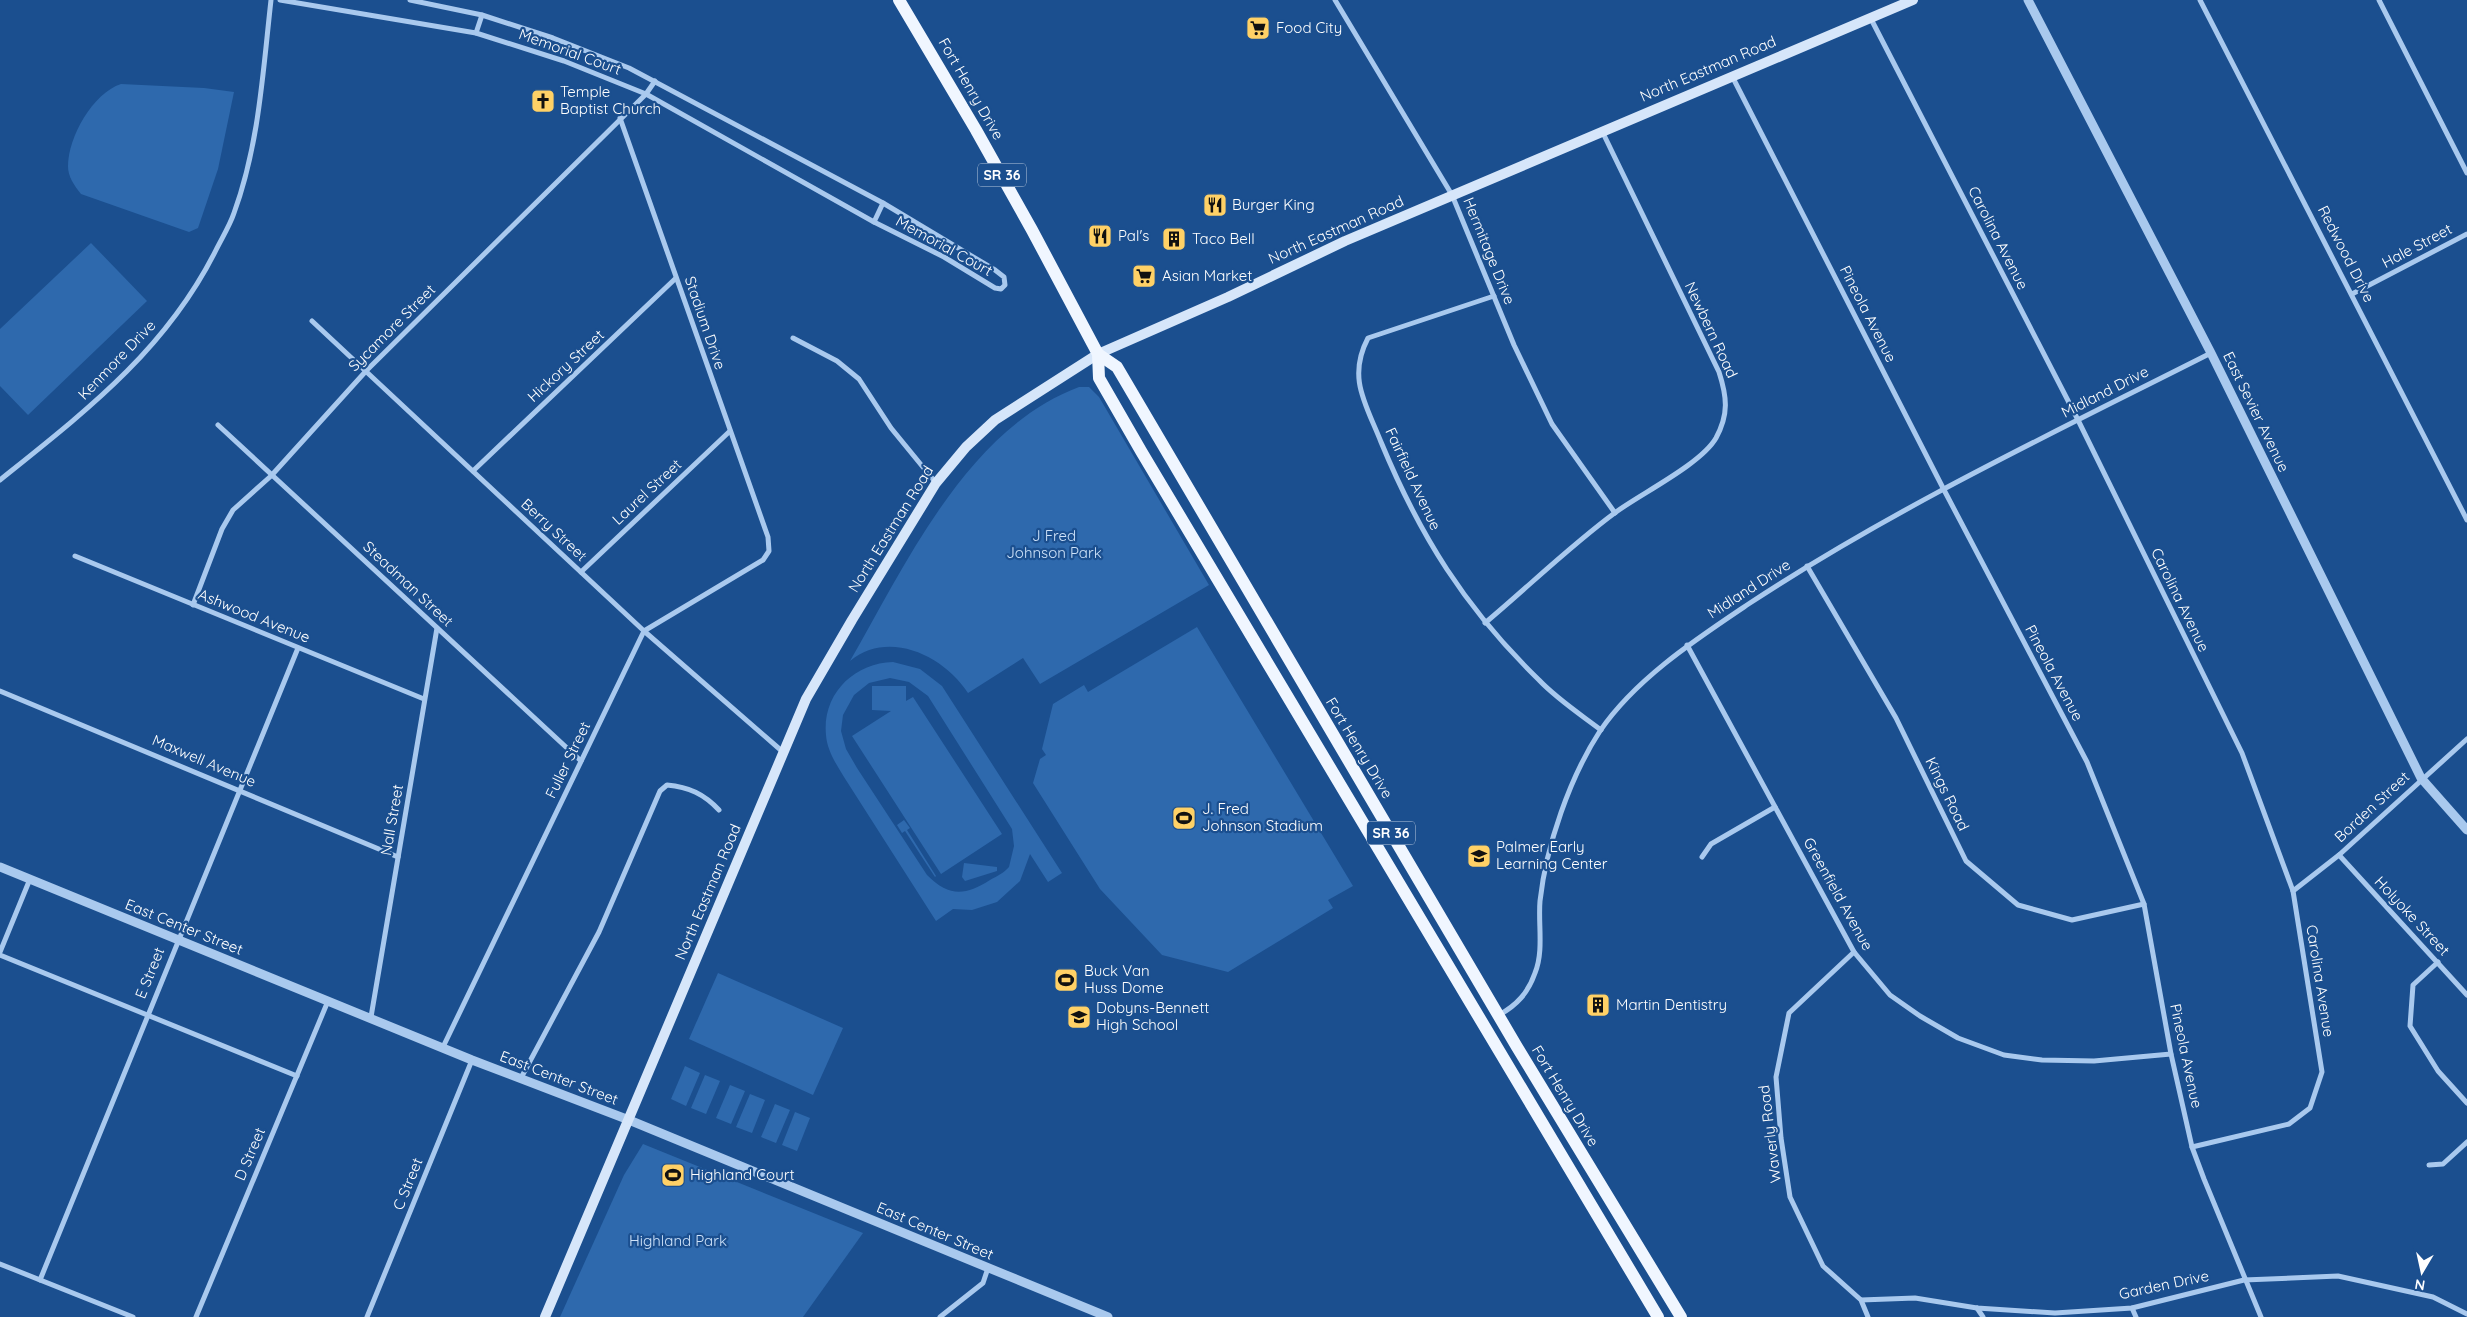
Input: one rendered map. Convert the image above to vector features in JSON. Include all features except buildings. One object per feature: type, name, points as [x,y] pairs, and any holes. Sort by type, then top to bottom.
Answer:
[{"type":"main road","name":"Fort Henry Drive","points":[[899,0],[976,130],[1098,354],[1118,369],[1499,1015],[1681,1317]]},
{"type":"main road","name":"North Eastman Road","points":[[544,1317],[806,699],[936,483],[966,447],[995,420],[1098,354],[1228,297],[1345,241],[1913,0]]},
{"type":"main road","name":"Fort Henry Drive","points":[[1098,354],[1099,378],[1141,451],[1658,1317]]},
{"type":"street","name":"Kenmore Drive","points":[[0,480],[85,412],[154,345],[200,283],[234,213],[256,133],[272,0]]},
{"type":"street","name":"Memorial Court","points":[[280,0],[476,33],[564,61],[646,94],[874,222],[944,257],[995,288],[1001,289],[1006,285],[1004,277],[995,270],[883,204],[655,81],[553,38],[482,15],[410,0]]},
{"type":"street","name":"Hermitage Drive","points":[[1335,0],[1452,195],[1518,354],[1552,424],[1615,513]]},
{"type":"street","name":"East Sevier Avenue","points":[[2028,0],[2211,353],[2421,778],[2467,830]]},
{"type":"street","name":"Redwood Drive","points":[[2200,0],[2467,520]]},
{"type":"street","points":[[2379,0],[2467,173]]},
{"type":"street","points":[[476,33],[482,15]]},
{"type":"street","name":"Carolina Avenue","points":[[1870,17],[2078,420],[2242,753],[2293,891],[2322,1072],[2310,1108],[2289,1124],[2192,1147]]},
{"type":"street","name":"Pineola Avenue","points":[[1732,76],[1943,488],[2087,762],[2144,904],[2171,1054],[2192,1147],[2244,1280],[2261,1317]]},
{"type":"street","name":"Sycamore Street","points":[[193,604],[222,529],[233,510],[272,476],[366,371],[646,94],[655,81]]},
{"type":"street","name":"Stadium Drive","points":[[620,118],[768,537],[769,551],[763,560],[644,631]]},
{"type":"street","name":"Newbern Road","points":[[1485,623],[1615,513],[1705,453],[1716,438],[1723,419],[1726,397],[1719,372],[1602,131]]},
{"type":"street","points":[[874,222],[883,204]]},
{"type":"street","name":"Hale Street","points":[[2352,294],[2467,234]]},
{"type":"street","name":"Hickory Street","points":[[473,471],[676,278]]},
{"type":"street","name":"Fairfield Avenue","points":[[1494,296],[1368,338],[1361,351],[1357,377],[1382,443],[1417,523],[1450,576],[1485,623],[1540,682],[1601,730]]},
{"type":"street","name":"Berry Street","points":[[312,321],[644,631],[783,752]]},
{"type":"street","points":[[793,338],[837,361],[859,379],[901,442],[936,483]]},
{"type":"street","name":"Midland Drive","points":[[1499,1015],[1513,1007],[1529,989],[1537,970],[1540,900],[1549,855],[1564,801],[1601,730],[1633,693],[1687,645],[1807,566],[1943,488],[2211,353]]},
{"type":"street","name":"Steadman Street","points":[[218,425],[581,761]]},
{"type":"street","name":"Laurel Street","points":[[581,572],[730,431]]},
{"type":"street","name":"Ashwood Avenue","points":[[75,556],[424,699]]},
{"type":"street","name":"Kings Road","points":[[1807,566],[1896,718],[1966,861],[2018,905],[2072,920],[2144,904]]},
{"type":"street","name":"Nall Street","points":[[371,1017],[387,932],[437,628]]},
{"type":"street","name":"Fuller Street","points":[[443,1047],[644,631]]},
{"type":"street","name":"Greenfield Avenue","points":[[1687,645],[1854,952],[1890,995],[1920,1016],[1958,1038],[2004,1055],[2042,1060],[2094,1060],[2171,1054]]},
{"type":"street","name":"E Street","points":[[40,1280],[298,648]]},
{"type":"street","name":"Maxwell Avenue","points":[[0,690],[398,857]]},
{"type":"street","name":"Borden Street","points":[[2293,891],[2339,855],[2421,778],[2467,739]]},
{"type":"street","points":[[521,1078],[599,932],[660,791],[667,785],[681,786],[702,794],[719,810]]},
{"type":"street","points":[[1702,857],[1711,844],[1775,806]]},
{"type":"street","name":"Holyoke Street","points":[[2339,855],[2467,995]]},
{"type":"street","name":"East Center Street","points":[[0,867],[371,1017],[472,1060],[629,1120],[1108,1317]]},
{"type":"street","points":[[30,879],[0,954],[297,1076]]},
{"type":"street","name":"Waverly Road","points":[[1854,952],[1789,1013],[1776,1077],[1781,1138],[1790,1197],[1823,1266],[1861,1300],[1868,1317]]},
{"type":"street","points":[[2438,962],[2413,985],[2410,1026],[2438,1071],[2467,1103]]},
{"type":"street","name":"D Street","points":[[196,1317],[328,1000]]},
{"type":"street","name":"C Street","points":[[367,1317],[472,1060]]},
{"type":"street","points":[[2429,1165],[2444,1164],[2467,1142]]},
{"type":"street","points":[[0,1264],[134,1317]]},
{"type":"street","points":[[940,1317],[982,1283],[988,1268]]},
{"type":"street","name":"Garden Drive","points":[[1861,1300],[1915,1298],[1977,1308],[2055,1313],[2132,1308],[2244,1280],[2338,1276],[2433,1297],[2467,1314]]},
{"type":"street","points":[[1977,1308],[1983,1317]]},
{"type":"street","points":[[2132,1308],[2136,1317]]},
{"type":"green space","points":[[121,84],[204,88],[234,92],[218,169],[198,228],[189,232],[81,194],[72,181],[68,170],[69,155],[77,130],[92,106],[111,89]]},
{"type":"green space","points":[[91,243],[147,301],[28,415],[0,386],[0,329]]},
{"type":"green space","name":"J Fred Johnson Park","points":[[1079,387],[1089,387],[1099,397],[1209,585],[1040,684],[1023,658],[968,693],[945,668],[915,651],[898,647],[882,647],[865,652],[850,661],[918,543],[944,503],[972,467],[1004,434],[1039,407]]},
{"type":"green space","name":"J. Fred Johnson Stadium","points":[[1197,627],[1353,886],[1328,900],[1333,908],[1228,972],[1162,955],[1100,889],[1033,783],[1040,759],[1046,755],[1042,749],[1053,704],[1084,685],[1088,692]]},
{"type":"green space","points":[[893,662],[920,669],[942,686],[1062,873],[1048,882],[1030,854],[1020,881],[997,902],[972,910],[953,909],[936,921],[841,772],[828,746],[826,720],[829,706],[835,694],[854,675],[866,668]],"holes":[[[890,678],[909,682],[928,696],[1012,829],[1014,846],[1009,867],[973,889],[957,892],[950,890],[927,875],[846,749],[841,731],[843,715],[854,695],[869,683]]]},
{"type":"green space","points":[[872,686],[906,686],[906,701],[913,697],[1002,834],[941,874],[852,736],[891,711],[872,710]]},
{"type":"green space","points":[[904,820],[910,828],[907,830],[935,877],[905,831],[902,833],[897,825]]},
{"type":"green space","points":[[964,863],[997,867],[997,871],[965,881],[962,877]]},
{"type":"green space","points":[[718,973],[843,1028],[813,1095],[689,1039]]},
{"type":"green space","points":[[685,1066],[700,1073],[686,1106],[671,1099]]},
{"type":"green space","points":[[705,1075],[720,1081],[706,1114],[691,1108]]},
{"type":"green space","points":[[730,1085],[745,1091],[731,1124],[716,1118]]},
{"type":"green space","points":[[750,1094],[765,1100],[752,1133],[736,1127]]},
{"type":"green space","points":[[775,1104],[790,1110],[776,1143],[761,1137]]},
{"type":"green space","points":[[795,1112],[810,1118],[797,1151],[782,1145]]},
{"type":"green space","name":"Highland Park","points":[[643,1144],[863,1233],[803,1317],[560,1317],[624,1175]]},
{"type":"place","name":"Food City","points":[[1258,28]]},
{"type":"place","name":"Temple Baptist Church","points":[[543,101]]},
{"type":"place","name":"Burger King","points":[[1215,205]]},
{"type":"place","name":"Pal's","points":[[1100,236]]},
{"type":"place","name":"Taco Bell","points":[[1174,239]]},
{"type":"place","name":"Asian Market","points":[[1144,276]]},
{"type":"place","name":"J. Fred Johnson Stadium","points":[[1184,818]]},
{"type":"place","name":"Palmer Early Learning Center","points":[[1479,856]]},
{"type":"place","name":"Buck Van Huss Dome","points":[[1066,980]]},
{"type":"place","name":"Martin Dentistry","points":[[1598,1005]]},
{"type":"place","name":"Dobyns-Bennett High School","points":[[1079,1017]]},
{"type":"place","name":"Highland Court","points":[[673,1175]]}]
